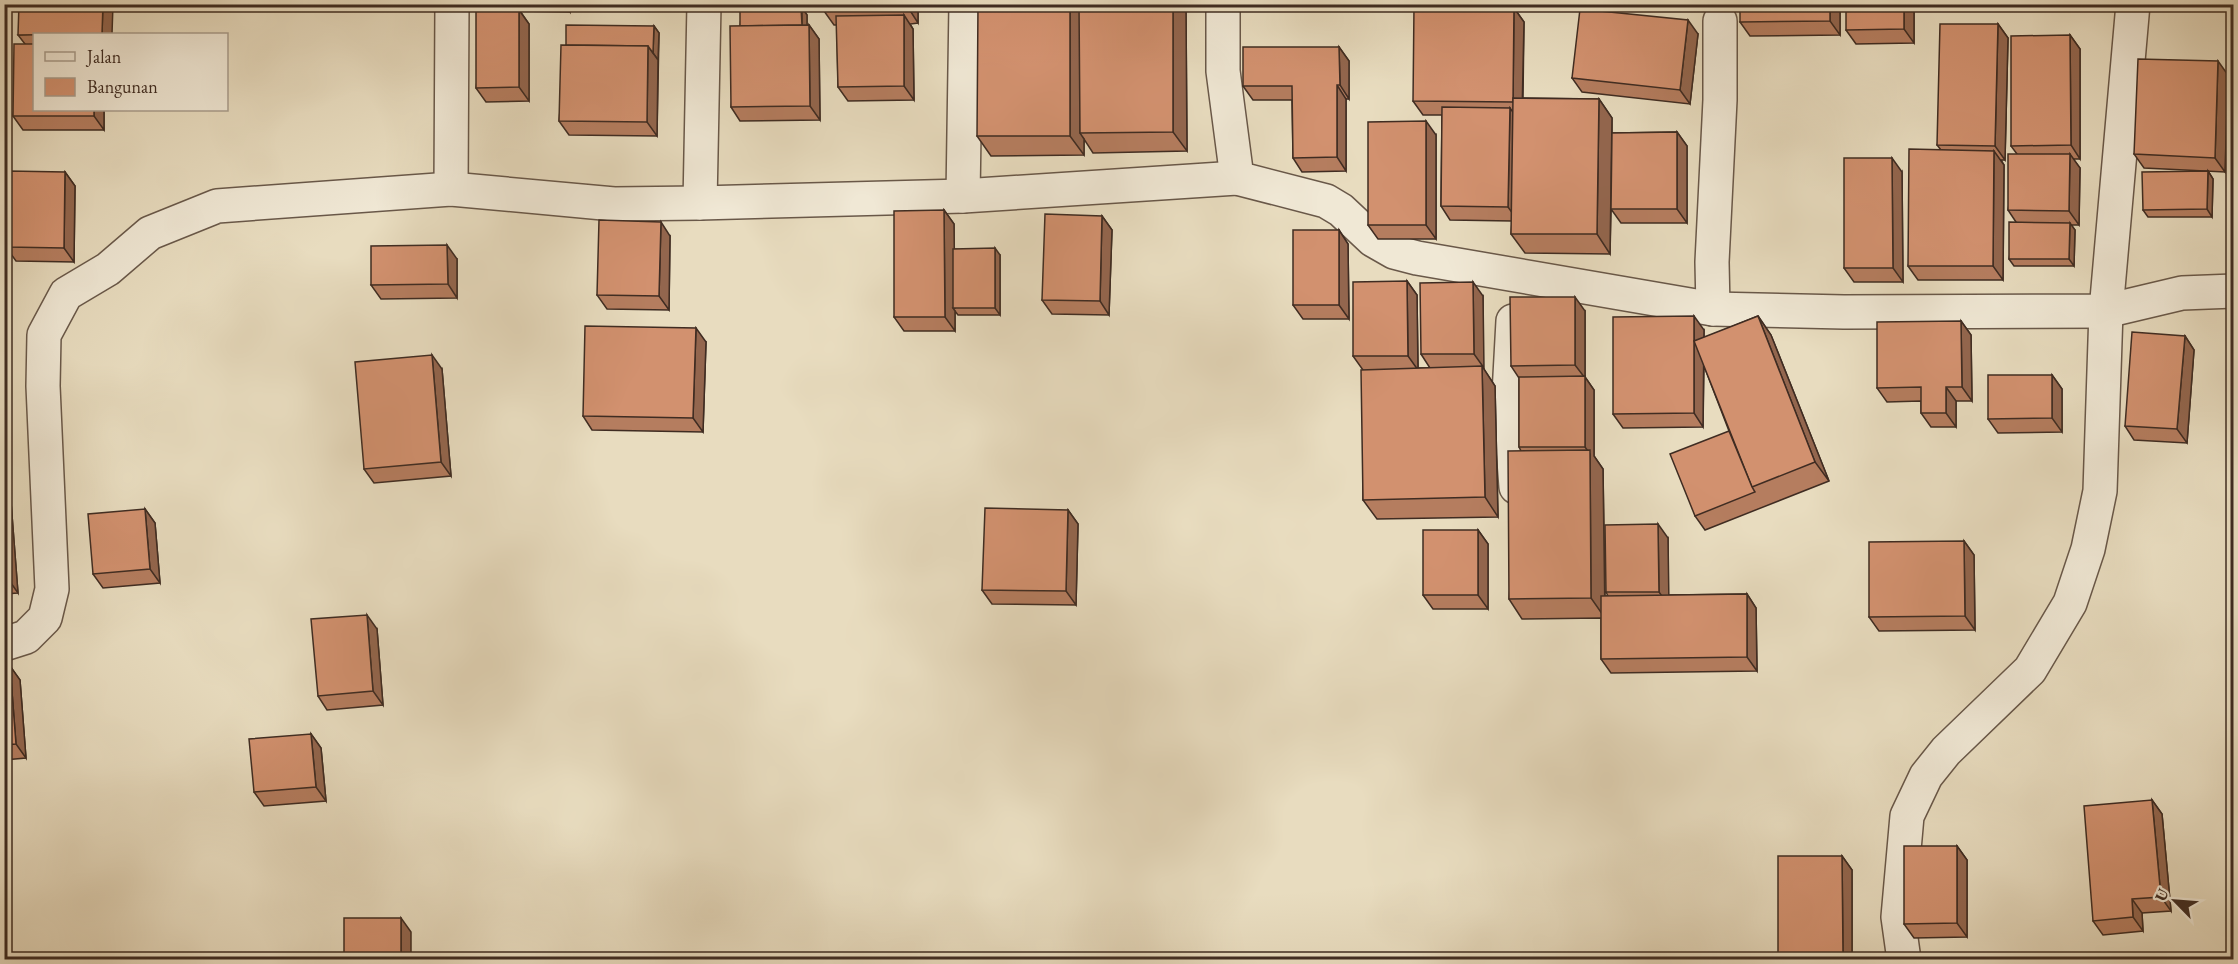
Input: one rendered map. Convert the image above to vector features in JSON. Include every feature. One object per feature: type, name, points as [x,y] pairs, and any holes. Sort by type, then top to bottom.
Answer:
[{"type":"street","points":[[451,189],[452,4]]},
{"type":"street","points":[[700,203],[704,4]]},
{"type":"street","points":[[963,196],[966,4]]},
{"type":"street","points":[[1223,4],[1223,71],[1237,178]]},
{"type":"street","points":[[1904,960],[1898,916],[1907,816],[1926,776],[1946,752],[2030,670],[2070,603],[2088,549],[2100,491],[2106,311],[2133,4]]},
{"type":"street","points":[[1713,309],[1712,262],[1720,99],[1720,21]]},
{"type":"street","points":[[4,644],[26,637],[45,618],[52,589],[44,335],[66,294],[108,269],[150,233],[218,206],[451,189],[614,204],[700,203],[963,196],[1237,178],[1326,201],[1341,210],[1373,240],[1394,252],[1417,258],[1713,309],[1844,312],[2106,311],[2182,293],[2234,291]]},
{"type":"street","points":[[1516,274],[1509,394],[1516,487]]},
{"type":"building","points":[[19,4],[103,4],[102,33],[18,35]]},
{"type":"building","points":[[740,4],[797,4],[797,5],[740,6]]},
{"type":"building","points":[[824,4],[909,4],[909,9],[824,11]]},
{"type":"building","points":[[978,4],[1070,4],[1070,136],[977,136]]},
{"type":"building","points":[[1079,4],[1173,4],[1173,132],[1080,133]]},
{"type":"building","points":[[1740,4],[1830,4],[1830,21],[1740,22]]},
{"type":"building","points":[[1846,4],[1904,4],[1904,29],[1846,30]]},
{"type":"building","points":[[1414,6],[1514,8],[1513,102],[1413,101]]},
{"type":"building","points":[[801,7],[802,25],[740,26],[740,9]]},
{"type":"building","points":[[1580,9],[1688,20],[1680,90],[1572,78]]},
{"type":"building","points":[[476,10],[519,10],[519,87],[476,88]]},
{"type":"building","points":[[904,15],[904,86],[838,87],[836,16]]},
{"type":"building","points":[[1940,24],[1998,24],[1995,146],[1937,145]]},
{"type":"building","points":[[566,25],[654,26],[653,53],[648,46],[566,45]]},
{"type":"building","points":[[809,25],[810,106],[731,107],[730,26]]},
{"type":"building","points":[[2070,35],[2071,145],[2011,146],[2011,36]]},
{"type":"building","points":[[14,44],[33,44],[33,111],[94,111],[94,116],[13,116]]},
{"type":"building","points":[[561,45],[648,46],[647,122],[559,121]]},
{"type":"building","points":[[1243,47],[1339,47],[1337,157],[1293,158],[1292,86],[1243,86]]},
{"type":"building","points":[[2138,59],[2218,61],[2215,158],[2134,154]]},
{"type":"building","points":[[1513,98],[1599,99],[1597,234],[1511,234]]},
{"type":"building","points":[[1442,107],[1510,108],[1508,207],[1441,206]]},
{"type":"building","points":[[1426,121],[1426,225],[1368,225],[1368,122]]},
{"type":"building","points":[[1677,132],[1677,209],[1611,209],[1612,133]]},
{"type":"building","points":[[1909,149],[1994,151],[1993,266],[1908,266]]},
{"type":"building","points":[[2008,154],[2070,154],[2069,211],[2008,210]]},
{"type":"building","points":[[1844,158],[1892,158],[1893,268],[1844,268]]},
{"type":"building","points":[[8,171],[65,172],[64,248],[6,247]]},
{"type":"building","points":[[2208,171],[2207,209],[2143,210],[2142,172]]},
{"type":"building","points":[[944,210],[945,317],[894,317],[894,211]]},
{"type":"building","points":[[1045,214],[1102,216],[1100,301],[1042,300]]},
{"type":"building","points":[[599,220],[661,222],[659,296],[597,295]]},
{"type":"building","points":[[2009,222],[2070,223],[2069,259],[2009,259]]},
{"type":"building","points":[[1293,230],[1339,230],[1339,305],[1293,305]]},
{"type":"building","points":[[447,245],[448,284],[371,285],[371,246]]},
{"type":"building","points":[[995,248],[995,308],[953,308],[953,249]]},
{"type":"building","points":[[1407,281],[1408,356],[1353,356],[1353,282]]},
{"type":"building","points":[[1473,282],[1474,354],[1421,354],[1420,283]]},
{"type":"building","points":[[1510,297],[1575,297],[1575,365],[1511,366]]},
{"type":"building","points":[[1694,316],[1694,413],[1613,414],[1613,317]]},
{"type":"building","points":[[1758,316],[1815,462],[1752,487],[1694,341]]},
{"type":"building","points":[[1961,321],[1962,387],[1946,387],[1946,413],[1921,413],[1921,387],[1877,388],[1877,322]]},
{"type":"building","points":[[585,326],[696,328],[693,418],[583,416]]},
{"type":"building","points":[[2132,332],[2185,336],[2177,429],[2125,426]]},
{"type":"building","points":[[432,355],[441,462],[364,469],[355,362]]},
{"type":"building","points":[[1482,366],[1485,497],[1363,500],[1361,370]]},
{"type":"building","points":[[1988,375],[2052,375],[2052,418],[1988,419]]},
{"type":"building","points":[[1585,376],[1585,447],[1519,447],[1519,377]]},
{"type":"building","points":[[1729,431],[1755,492],[1695,516],[1670,454]]},
{"type":"building","points":[[1590,450],[1591,598],[1509,599],[1508,451]]},
{"type":"building","points":[[985,508],[1068,510],[1066,591],[982,590]]},
{"type":"building","points":[[145,509],[150,569],[93,574],[88,514]]},
{"type":"building","points":[[1658,524],[1659,592],[1606,592],[1605,525]]},
{"type":"building","points":[[1423,530],[1478,530],[1478,595],[1423,595]]},
{"type":"building","points":[[1964,541],[1965,616],[1869,617],[1869,542]]},
{"type":"building","points":[[1747,594],[1747,657],[1601,659],[1601,596]]},
{"type":"building","points":[[367,615],[373,691],[318,696],[311,619]]},
{"type":"building","points":[[4,666],[10,666],[16,744],[4,745]]},
{"type":"building","points":[[311,734],[316,787],[254,792],[249,739]]},
{"type":"building","points":[[2152,800],[2161,897],[2132,899],[2133,917],[2093,921],[2084,806]]},
{"type":"building","points":[[1904,846],[1957,846],[1957,923],[1904,924]]},
{"type":"building","points":[[1778,856],[1842,856],[1843,953],[1778,953]]},
{"type":"building","points":[[344,918],[401,918],[401,960],[344,960]]},
{"type":"building","points":[[327,954],[327,960],[260,960],[260,955]]}]
